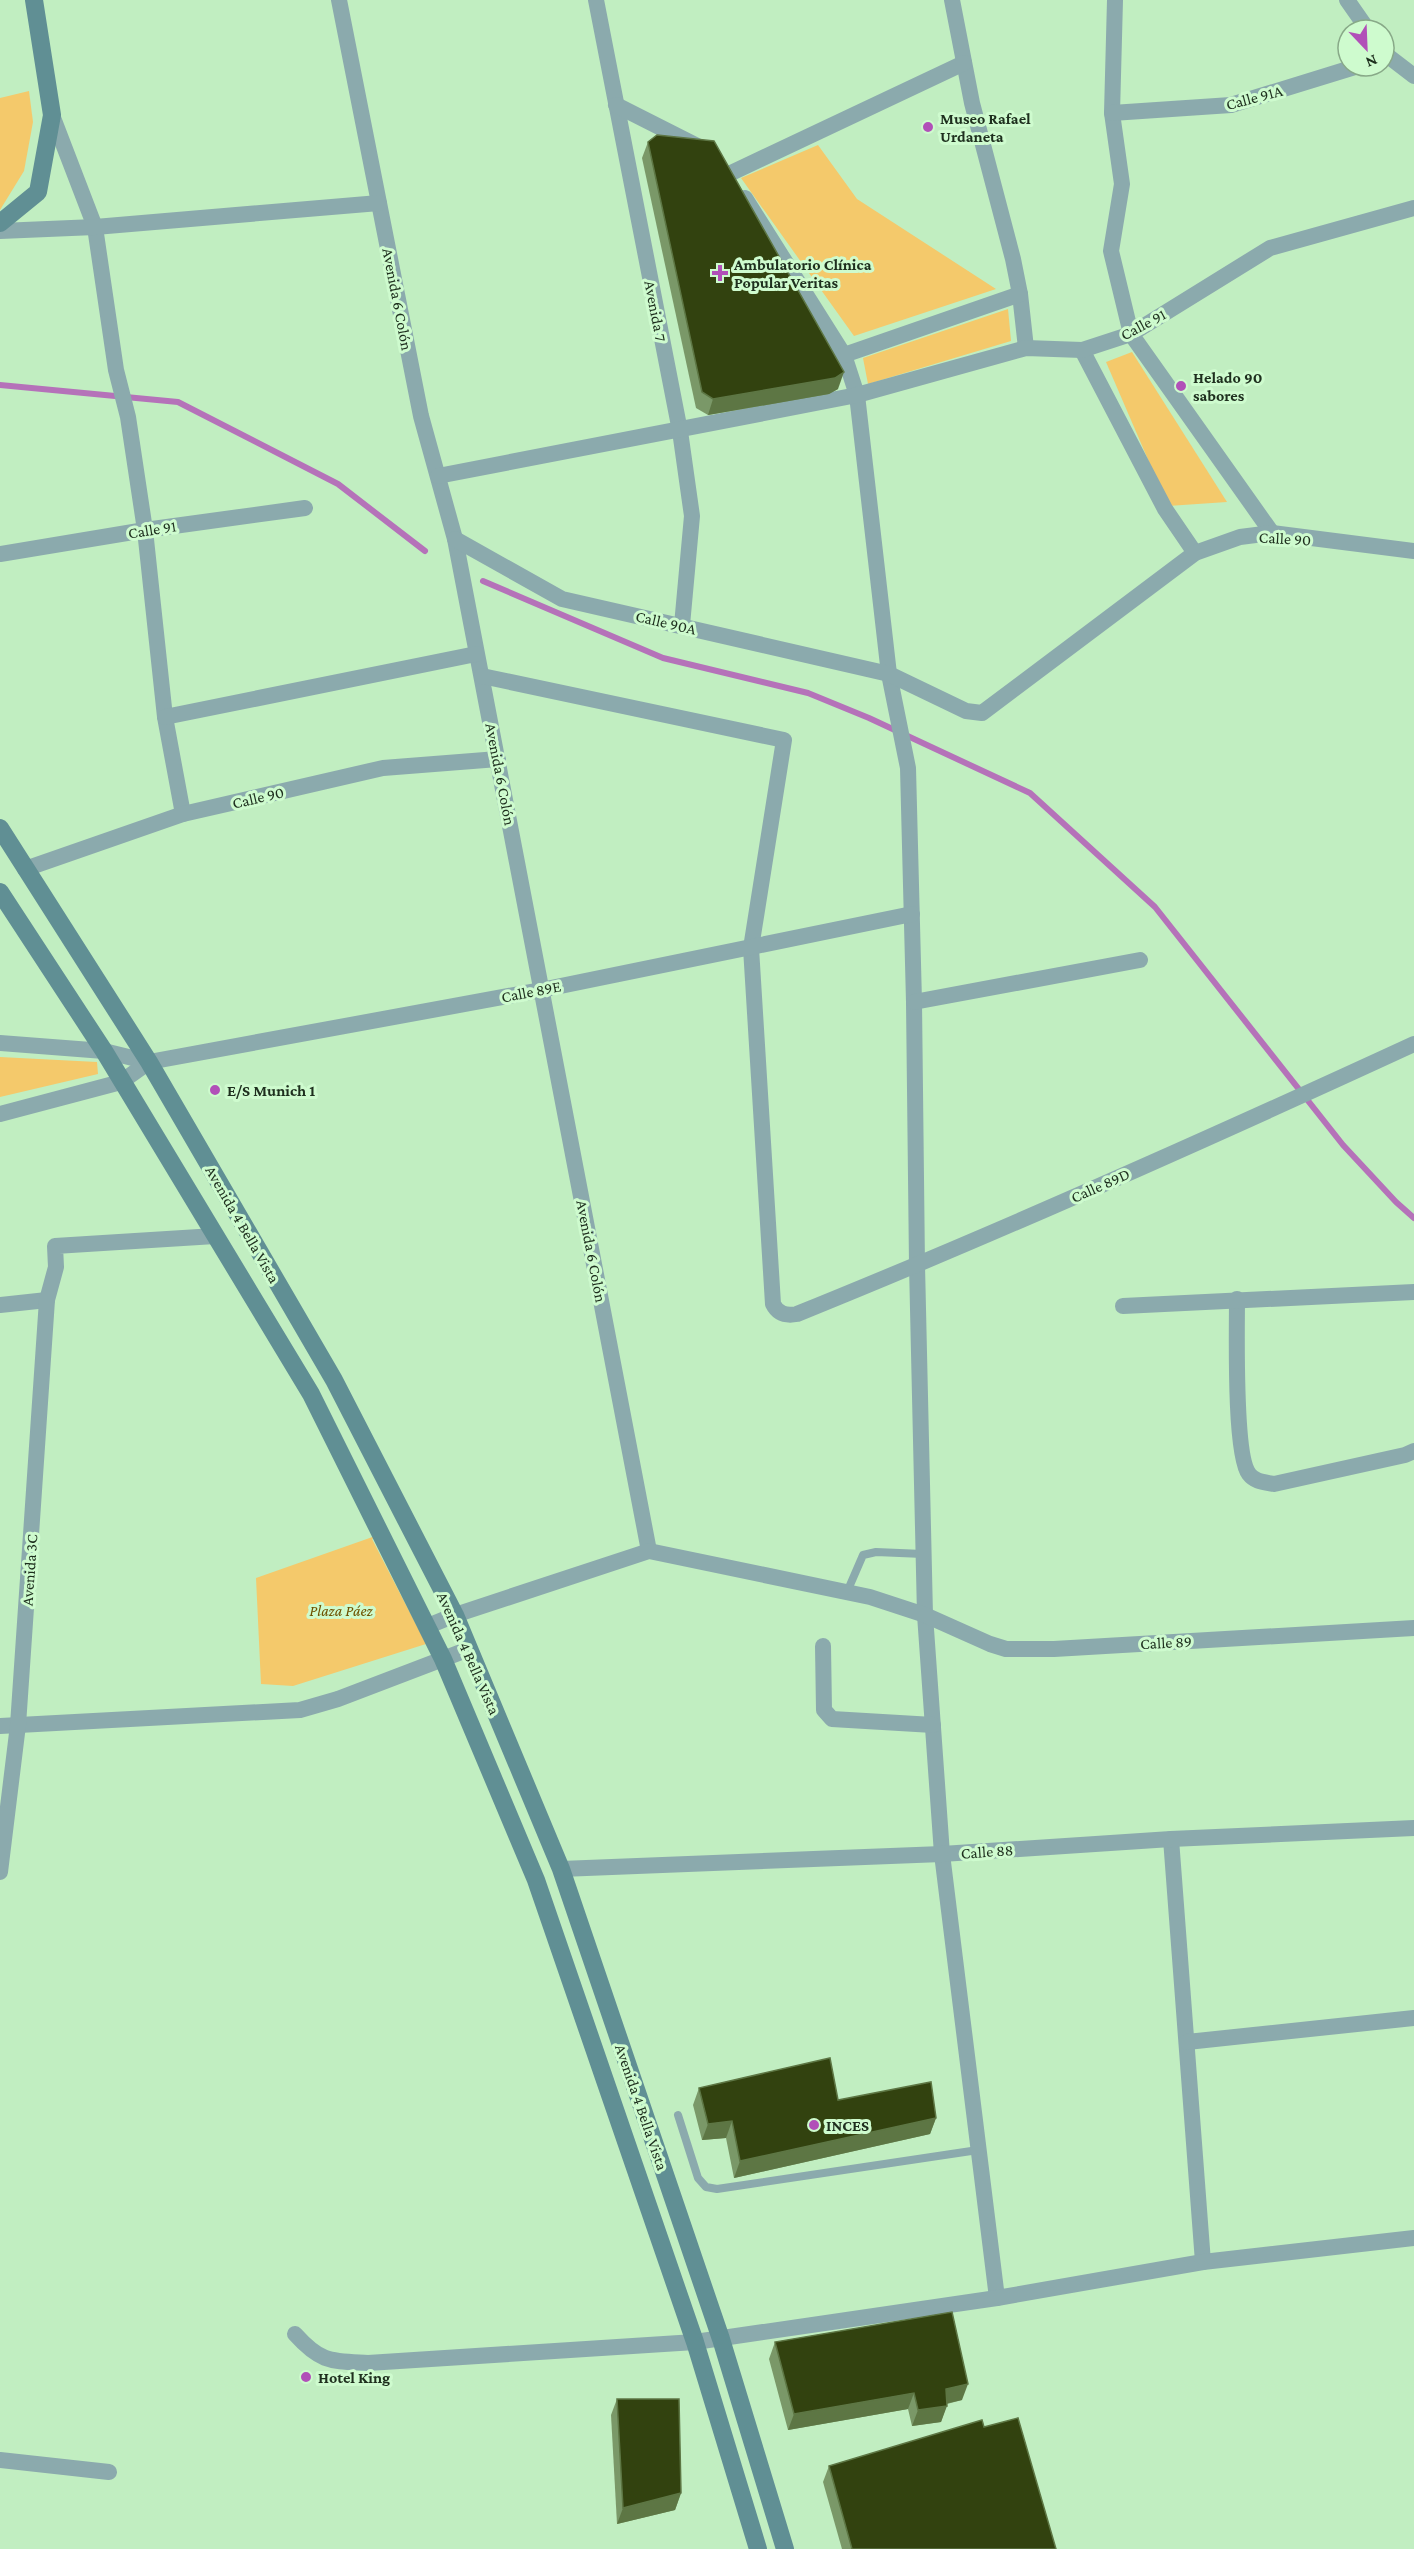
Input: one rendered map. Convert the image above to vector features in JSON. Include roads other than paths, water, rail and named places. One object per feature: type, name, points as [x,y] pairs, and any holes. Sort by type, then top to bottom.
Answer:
[{"type":"street","points":[[34,0],[52,115],[95,227],[116,370],[128,417],[145,530],[165,717],[183,814]]},
{"type":"street","name":"Avenida 6 Colón","points":[[339,0],[421,416],[455,539],[649,1551]]},
{"type":"street","name":"Avenida 7","points":[[596,0],[680,431],[692,516],[682,625]]},
{"type":"street","points":[[952,0],[972,103],[1020,294],[1026,348]]},
{"type":"street","points":[[1115,0],[1112,113],[1122,184],[1111,251],[1131,334],[1272,533]]},
{"type":"street","points":[[1347,0],[1360,18]]},
{"type":"street","points":[[729,174],[964,63]]},
{"type":"street","points":[[1396,64],[1414,76]]},
{"type":"street","name":"Calle 91A","points":[[1112,113],[1231,105],[1336,73]]},
{"type":"street","points":[[616,105],[700,147],[729,174],[844,355],[857,395],[889,674],[908,768],[925,1614],[942,1854],[997,2298]]},
{"type":"street","points":[[0,223],[38,192],[52,115]]},
{"type":"street","points":[[0,231],[95,227],[379,202]]},
{"type":"street","name":"Calle 91","points":[[438,476],[857,395],[1026,348],[1082,351],[1131,334],[1270,248],[1414,208]]},
{"type":"street","points":[[844,355],[1020,294]]},
{"type":"street","points":[[1082,351],[1165,509],[1195,553]]},
{"type":"street","name":"Calle 91","points":[[0,554],[145,530],[306,508]]},
{"type":"street","name":"Calle 90","points":[[1165,576],[1195,553],[1240,537],[1272,533],[1414,551]]},
{"type":"street","name":"Calle 90A","points":[[455,539],[562,599],[889,674],[966,711],[982,712],[1165,576]]},
{"type":"street","points":[[165,717],[476,654]]},
{"type":"street","points":[[482,676],[784,740],[751,948]]},
{"type":"street","name":"Calle 90","points":[[25,869],[183,814],[383,768],[498,759]]},
{"type":"street","name":"Avenida 4 Bella Vista","points":[[0,828],[149,1062],[334,1380],[455,1615],[561,1869],[721,2339],[785,2549]]},
{"type":"street","name":"Avenida 4 Bella Vista","points":[[0,892],[104,1051],[311,1394],[428,1626],[536,1880],[695,2342],[758,2549]]},
{"type":"street","name":"Calle 89E","points":[[149,1062],[542,990],[912,914]]},
{"type":"street","name":"Calle 89D","points":[[751,948],[773,1304],[776,1310],[790,1316],[917,1265],[1183,1149],[1414,1044]]},
{"type":"street","points":[[914,1002],[1140,960]]},
{"type":"street","points":[[0,1043],[104,1051],[149,1062]]},
{"type":"street","points":[[0,1114],[121,1082],[149,1062]]},
{"type":"street","name":"Avenida 3C","points":[[0,1872],[18,1725],[47,1300],[56,1267],[55,1246],[215,1236]]},
{"type":"street","points":[[1123,1306],[1414,1292]]},
{"type":"street","points":[[1237,1299],[1240,1450],[1243,1464],[1249,1475],[1260,1482],[1274,1484],[1405,1455],[1414,1451]]},
{"type":"street","points":[[0,1305],[47,1300]]},
{"type":"street","points":[[428,1626],[649,1551]]},
{"type":"street","name":"Calle 89","points":[[649,1551],[847,1592],[925,1614],[1006,1649],[1031,1650],[1414,1628]]},
{"type":"street","points":[[823,1646],[824,1710],[832,1719],[933,1725]]},
{"type":"street","points":[[0,1726],[300,1710],[338,1700],[469,1649]]},
{"type":"street","name":"Calle 88","points":[[561,1869],[942,1854],[1171,1839],[1414,1828]]},
{"type":"street","points":[[1171,1839],[1203,2262]]},
{"type":"street","points":[[1187,2042],[1414,2018]]},
{"type":"street","points":[[295,2334],[311,2351],[324,2359],[368,2363],[695,2342],[997,2298],[1203,2262],[1414,2238]]},
{"type":"street","points":[[0,2460],[109,2472]]},
{"type":"lane","points":[[847,1592],[863,1555],[876,1552],[923,1554]]},
{"type":"lane","points":[[678,2115],[698,2178],[706,2187],[717,2189],[978,2150]]},
{"type":"waterway","points":[[0,385],[178,402],[338,484],[425,551]]},
{"type":"waterway","points":[[483,581],[663,658],[808,693],[869,718],[1030,793],[1155,907],[1343,1145],[1414,1218]]},
{"type":"place","name":"Museo Rafael Urdaneta","points":[[928,127]]},
{"type":"place","name":"Ambulatorio Clínica Popular Veritas","points":[[720,273]]},
{"type":"place","name":"Helado 90 sabores","points":[[1181,386]]},
{"type":"place","name":"E/S Munich 1","points":[[215,1090]]},
{"type":"place","name":"INCES","points":[[814,2125]]},
{"type":"place","name":"Hotel King","points":[[306,2377]]},
{"type":"park label","name":"Plaza Páez","points":[[341,1610]]}]
